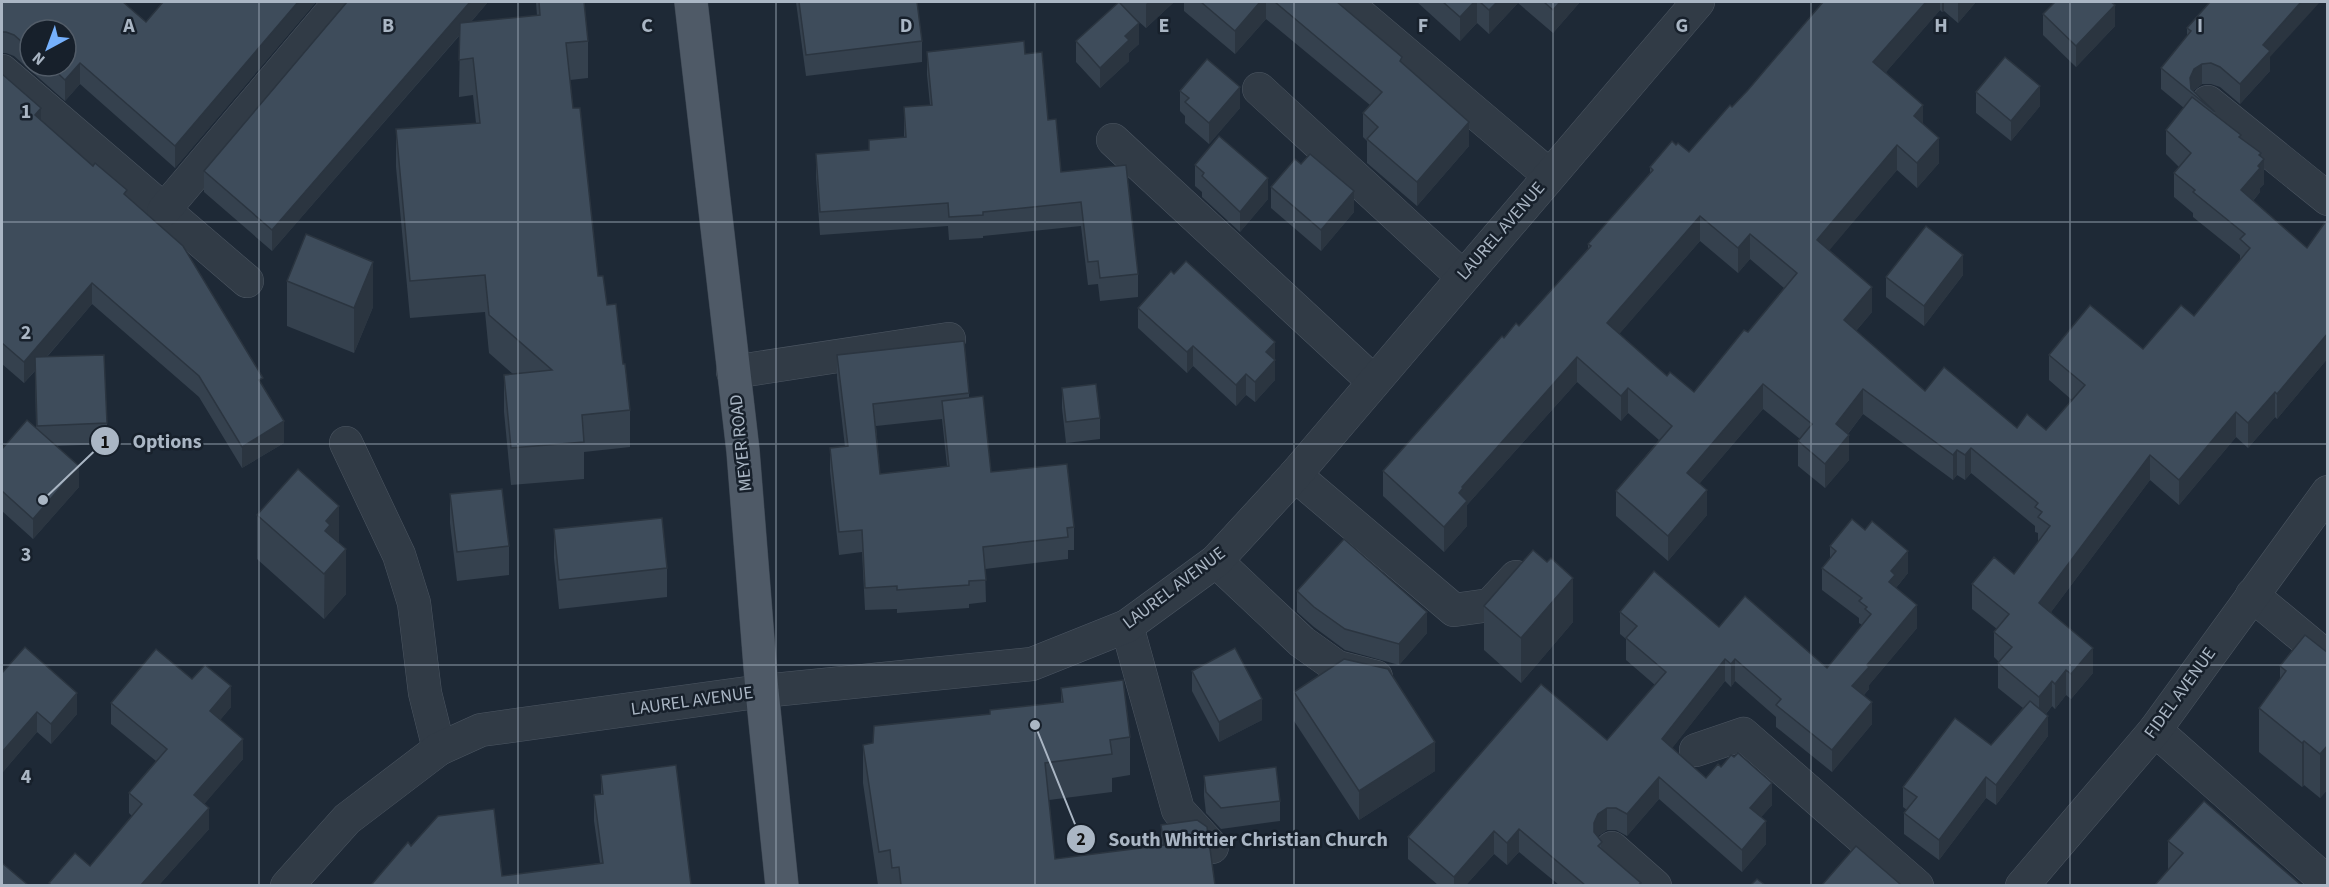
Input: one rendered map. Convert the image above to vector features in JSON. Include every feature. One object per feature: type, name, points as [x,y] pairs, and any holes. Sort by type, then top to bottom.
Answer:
[{"type":"main road","name":"MEYER ROAD","points":[[691,2],[743,451],[762,691],[782,885]]},
{"type":"street","points":[[164,210],[340,2]]},
{"type":"street","points":[[1345,2],[1549,175]]},
{"type":"street","name":"LAUREL AVENUE","points":[[287,885],[347,819],[439,749],[481,730],[762,691],[1032,664],[1127,626],[1216,561],[1295,475],[1549,175],[1687,6]]},
{"type":"street","points":[[2,71],[247,281]]},
{"type":"street","points":[[1259,89],[1462,276]]},
{"type":"street","points":[[2208,102],[2328,199]]},
{"type":"street","points":[[1113,140],[1373,381]]},
{"type":"street","points":[[733,372],[949,339]]},
{"type":"street","points":[[346,443],[399,555],[414,603],[425,693],[439,749]]},
{"type":"street","points":[[1295,475],[1454,610],[1490,605],[1536,555]]},
{"type":"street","name":"FIDEL AVENUE","points":[[2022,885],[2155,730],[2328,492]]},
{"type":"street","points":[[1216,561],[1302,642],[1336,667],[1389,680]]},
{"type":"street","points":[[2252,595],[2328,658]]},
{"type":"street","points":[[1127,626],[1178,810],[1212,847]]},
{"type":"street","points":[[2155,730],[2328,883]]},
{"type":"street","points":[[1696,750],[1743,734],[1917,885]]},
{"type":"street","points":[[1612,848],[1655,885]]},
{"type":"building","points":[[2,2],[123,2],[146,22],[163,2],[298,2],[175,146],[80,63],[78,65],[78,18],[18,18],[18,38],[2,32]]},
{"type":"building","points":[[347,2],[470,2],[272,230],[204,171]]},
{"type":"building","points":[[539,2],[584,2],[588,41],[566,43],[573,108],[580,108],[598,276],[603,276],[607,305],[616,304],[630,410],[582,415],[584,442],[511,448],[504,375],[552,370],[489,315],[485,275],[410,281],[396,129],[480,123],[473,58],[459,60],[460,23],[540,15]]},
{"type":"building","points":[[799,2],[917,2],[922,41],[806,55]]},
{"type":"building","points":[[1119,2],[1139,23],[1125,36],[1129,40],[1100,68],[1076,41]]},
{"type":"building","points":[[1201,2],[1260,2],[1235,31]]},
{"type":"building","points":[[1275,2],[1337,2],[1402,57],[1400,61],[1469,122],[1417,182],[1367,139],[1378,127],[1363,113],[1382,92]]},
{"type":"building","points":[[1443,2],[1474,2],[1460,17]]},
{"type":"building","points":[[1480,2],[1497,2],[1489,10]]},
{"type":"building","points":[[1544,2],[1560,2],[1553,10]]},
{"type":"building","points":[[1823,2],[1926,2],[1873,62],[1923,105],[1914,116],[1939,138],[1917,163],[1897,145],[1817,240],[1872,287],[1844,320],[1925,391],[1944,367],[2017,428],[2027,414],[2046,430],[2085,385],[2049,355],[2090,305],[2143,349],[2181,305],[2194,316],[2250,248],[2240,239],[2245,234],[2193,192],[2195,190],[2174,173],[2191,153],[2166,130],[2192,97],[2261,153],[2259,155],[2264,159],[2258,166],[2260,168],[2241,190],[2307,248],[2326,221],[2328,222],[2328,333],[2277,394],[2275,392],[2248,423],[2236,412],[2179,480],[2150,455],[2039,603],[2093,648],[2071,674],[2066,670],[2055,684],[2052,681],[2039,697],[1998,663],[2012,647],[1994,632],[2009,614],[1972,584],[1994,557],[2014,574],[2050,526],[2038,517],[2042,512],[2035,507],[2038,503],[1971,448],[1965,455],[1957,450],[1953,455],[1863,389],[1836,424],[1849,435],[1825,464],[1798,441],[1812,424],[1763,384],[1687,473],[1707,490],[1668,536],[1616,491],[1672,426],[1628,388],[1621,396],[1577,357],[1462,487],[1459,493],[1467,501],[1444,527],[1383,471],[1502,336],[1504,338],[1516,323],[1519,326],[1591,246],[1588,244],[1653,170],[1650,167],[1672,141],[1689,152],[1730,105],[1732,107]],"holes":[[[1700,216],[1738,248],[1750,234],[1797,273],[1748,332],[1744,330],[1694,392],[1670,372],[1667,376],[1607,323]]]},
{"type":"building","points":[[2055,2],[2111,2],[2115,5],[2076,46],[2043,14]]},
{"type":"building","points":[[2210,2],[2301,2],[2263,45],[2270,51],[2240,84],[2220,67],[2211,63],[2202,64],[2194,69],[2190,78],[2191,89],[2215,112],[2161,68],[2191,31],[2187,28]]},
{"type":"building","points":[[1024,41],[1025,54],[1042,52],[1048,120],[1056,119],[1061,172],[1126,165],[1138,274],[1100,278],[1098,261],[1088,262],[1081,202],[983,212],[983,215],[949,217],[948,203],[820,212],[816,154],[869,150],[869,140],[906,137],[904,107],[932,105],[927,52]]},
{"type":"building","points":[[2005,57],[2040,86],[2011,121],[1976,92]]},
{"type":"building","points":[[1207,59],[1240,87],[1209,123],[1185,102],[1189,98],[1180,91]]},
{"type":"building","points":[[2,74],[41,108],[35,115],[93,166],[95,163],[127,190],[124,194],[183,246],[263,378],[259,380],[284,421],[242,447],[199,376],[92,283],[24,362],[2,343]]},
{"type":"building","points":[[1219,136],[1268,178],[1240,212],[1202,176],[1204,173],[1195,165]]},
{"type":"building","points":[[1310,154],[1354,191],[1321,230],[1271,187],[1295,159],[1301,164]]},
{"type":"building","points":[[1926,226],[1963,255],[1924,306],[1886,277]]},
{"type":"building","points":[[306,234],[373,262],[354,308],[287,281]]},
{"type":"building","points":[[1186,261],[1275,342],[1266,352],[1275,360],[1255,382],[1246,374],[1236,385],[1193,346],[1187,352],[1138,308],[1171,271],[1174,274]]},
{"type":"building","points":[[964,341],[969,393],[873,404],[880,474],[949,466],[942,401],[983,396],[991,472],[1067,464],[1074,527],[1067,528],[1068,537],[983,547],[986,580],[969,581],[969,585],[897,590],[897,586],[865,588],[862,530],[839,532],[830,448],[848,446],[837,355]]},
{"type":"building","points":[[104,355],[107,423],[37,426],[35,357]]},
{"type":"building","points":[[1096,384],[1100,418],[1066,422],[1062,388]]},
{"type":"building","points":[[27,420],[79,466],[33,519],[2,491],[2,449]]},
{"type":"building","points":[[298,469],[339,506],[326,521],[330,525],[325,531],[346,549],[324,574],[257,515]]},
{"type":"building","points":[[502,489],[509,546],[457,552],[450,494]]},
{"type":"building","points":[[662,518],[667,568],[559,580],[554,529]]},
{"type":"building","points":[[1852,519],[1865,530],[1872,521],[1908,551],[1891,571],[1895,575],[1889,582],[1917,605],[1852,686],[1872,702],[1832,750],[1776,705],[1781,699],[1735,659],[1731,664],[1725,659],[1662,739],[1706,778],[1718,764],[1721,767],[1731,755],[1734,757],[1738,753],[1772,783],[1750,808],[1766,821],[1742,850],[1659,777],[1627,814],[1616,808],[1607,808],[1598,814],[1594,823],[1594,832],[1602,842],[1598,846],[1641,883],[1638,885],[1585,885],[1519,829],[1507,843],[1494,831],[1454,877],[1408,837],[1541,684],[1607,740],[1666,672],[1626,638],[1637,626],[1620,612],[1654,571],[1719,627],[1745,596],[1827,668],[1871,614],[1865,609],[1867,607],[1859,601],[1862,598],[1822,568],[1836,551],[1830,546]]},
{"type":"building","points":[[1344,539],[1427,612],[1399,644],[1345,629],[1314,607],[1297,591]]},
{"type":"building","points":[[1533,550],[1547,562],[1551,558],[1573,578],[1521,638],[1484,606]]},
{"type":"building","points":[[2305,635],[2328,653],[2328,745],[2320,754],[2304,741],[2302,743],[2259,708],[2286,671],[2280,666]]},
{"type":"building","points":[[25,647],[77,693],[51,724],[37,712],[2,752],[2,673]]},
{"type":"building","points":[[1235,648],[1262,699],[1219,722],[1192,671]]},
{"type":"building","points":[[156,649],[192,679],[205,665],[231,686],[210,711],[243,739],[194,795],[209,808],[141,885],[51,885],[49,883],[75,853],[90,866],[142,804],[129,793],[167,749],[111,703]]},
{"type":"building","points":[[1344,659],[1388,669],[1435,742],[1359,791],[1294,692]]},
{"type":"building","points":[[1123,680],[1130,737],[1110,740],[1112,754],[1045,763],[1055,859],[1164,845],[1161,825],[1197,820],[1207,827],[1215,885],[901,885],[899,867],[892,868],[890,850],[879,852],[863,745],[873,743],[874,726],[990,714],[990,710],[1063,702],[1061,688]]},
{"type":"building","points":[[2030,701],[2048,716],[1996,785],[1986,777],[1939,840],[1904,813],[1917,797],[1903,787],[1955,718],[1991,745]]},
{"type":"building","points":[[676,765],[691,885],[372,884],[408,842],[411,846],[438,816],[494,809],[502,876],[603,863],[594,795],[603,794],[601,775]]},
{"type":"building","points":[[1276,767],[1280,801],[1221,808],[1206,792],[1204,776]]},
{"type":"building","points":[[2204,801],[2301,885],[2155,885],[2183,853],[2168,841]]},
{"type":"building","points":[[1856,846],[1900,884],[1822,885]]},
{"type":"building","points":[[2,863],[28,885],[2,885]]},
{"type":"building","points":[[1757,879],[1765,885],[1751,885]]},
{"type":"place","name":"Options","points":[[43,500]]},
{"type":"place","name":"South Whittier Christian Church","points":[[1035,725]]}]
